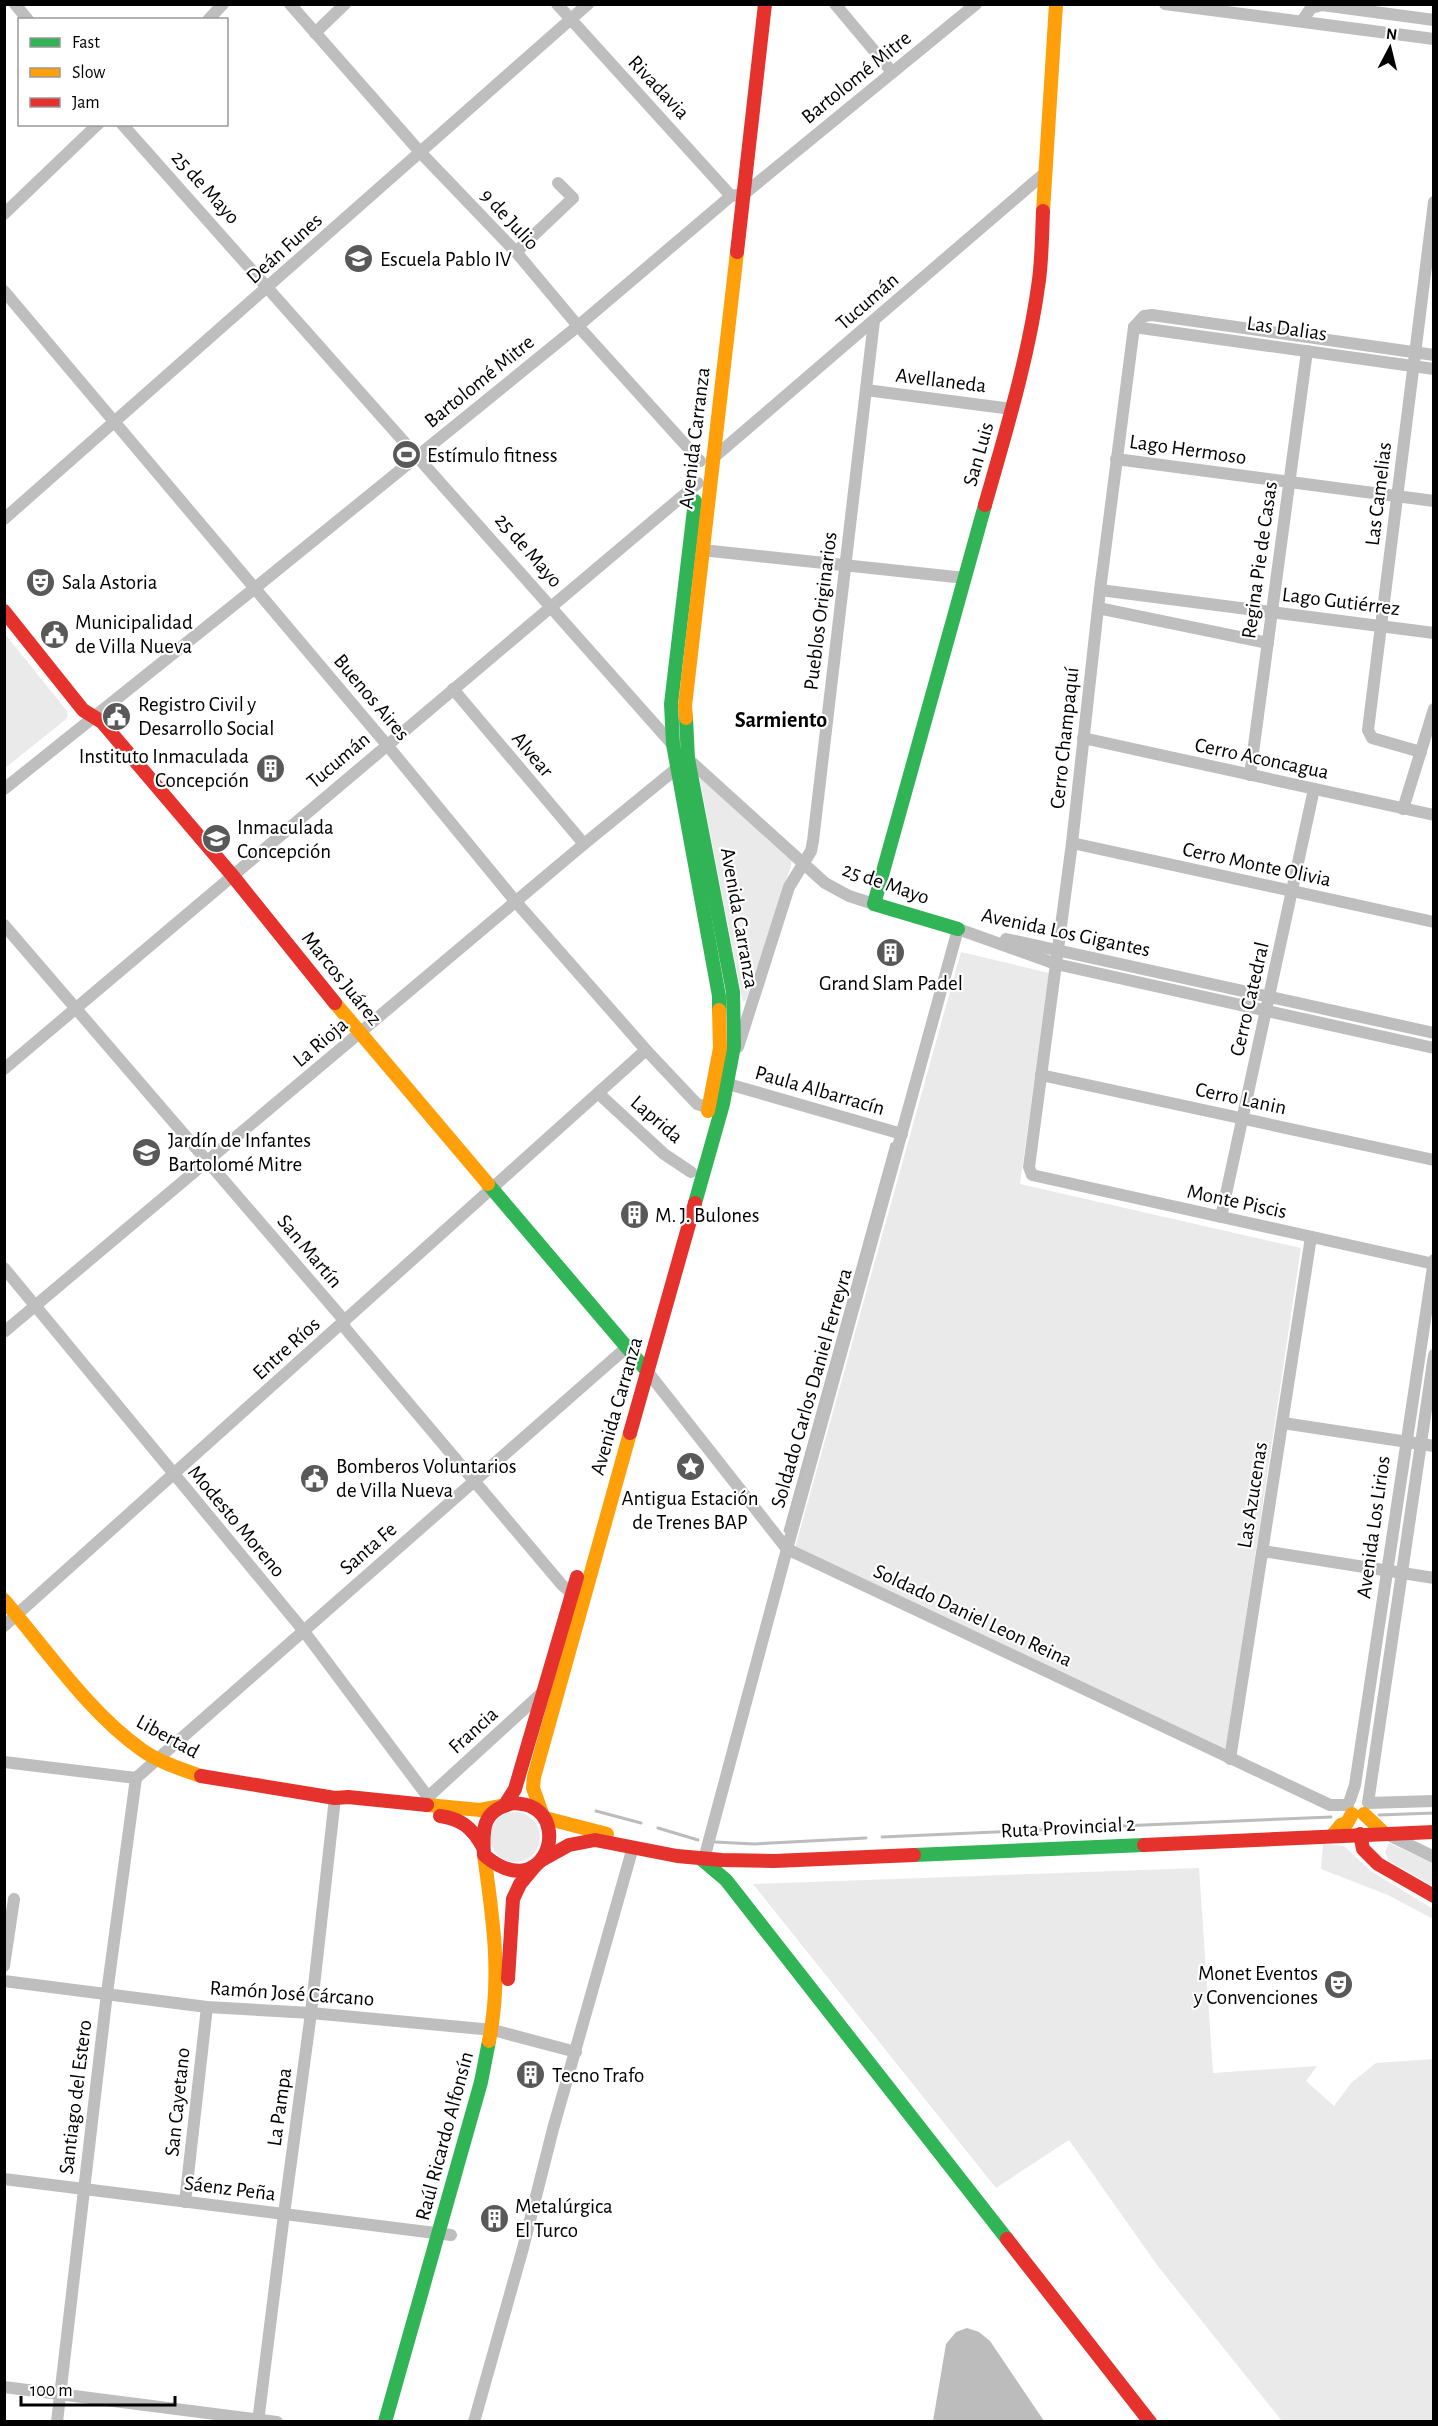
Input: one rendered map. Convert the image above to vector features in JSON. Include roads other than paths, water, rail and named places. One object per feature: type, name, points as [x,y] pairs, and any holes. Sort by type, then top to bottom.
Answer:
[{"type":"main road","name":"Avenida Carranza","points":[[738,195],[753,4]]},
{"type":"main road","name":"Avenida Carranza","points":[[643,1366],[691,1172],[729,1077],[734,1046],[733,992],[688,759],[685,706],[702,550],[706,460],[738,195],[765,4]]},
{"type":"main road","name":"San Luis","points":[[874,904],[1012,409],[1031,327],[1039,279],[1056,4]]},
{"type":"main road","name":"Avenida Carranza","points":[[544,1817],[533,1788],[534,1777],[578,1598],[716,1106],[720,1048],[719,996],[673,744],[671,704],[698,483],[706,460]]},
{"type":"main road","name":"Marcos Juárez","points":[[4,611],[83,710],[102,722],[232,875],[360,1034],[643,1366]]},
{"type":"main road","name":"25 de Mayo","points":[[874,904],[958,929]]},
{"type":"main road","name":"Avenida Carranza","points":[[503,1806],[515,1789],[544,1692],[578,1598]]},
{"type":"main road","name":"Libertad","points":[[4,1600],[104,1719],[125,1738],[159,1760],[194,1775],[216,1781],[335,1798],[428,1801],[480,1810],[503,1806]]},
{"type":"main road","name":"Libertad","points":[[335,1798],[348,1804],[451,1817],[472,1828],[484,1852]]},
{"type":"main road","points":[[539,1863],[550,1843],[550,1830],[544,1817],[536,1809],[524,1804],[503,1806],[491,1814],[484,1824],[482,1836],[484,1852],[497,1866],[509,1871],[522,1871],[539,1863],[569,1845],[595,1840],[652,1852],[704,1859]]},
{"type":"main road","points":[[1332,1836],[1341,1825],[1347,1823],[1356,1807],[1384,1833]]},
{"type":"main road","points":[[544,1817],[566,1825],[660,1846],[704,1859],[726,1880],[1149,2421]]},
{"type":"main road","name":"Ruta Provincial 2","points":[[704,1859],[738,1861],[822,1859],[1434,1832]]},
{"type":"main road","points":[[1360,1834],[1364,1849],[1378,1864],[1433,1896]]},
{"type":"main road","name":"Raúl Ricardo Alfonsín","points":[[484,1852],[496,1948],[498,2031]]},
{"type":"main road","name":"Raúl Ricardo Alfonsín","points":[[396,2421],[508,2000],[513,1899],[520,1884],[539,1863]]},
{"type":"main road","name":"Raúl Ricardo Alfonsín","points":[[385,2421],[445,2234]]},
{"type":"street","points":[[15,4],[26,18]]},
{"type":"street","points":[[210,18],[223,4]]},
{"type":"street","name":"9 de Julio","points":[[290,4],[420,152],[516,252],[578,326],[706,460]]},
{"type":"street","points":[[315,33],[345,4]]},
{"type":"street","name":"Rivadavia","points":[[557,4],[738,195]]},
{"type":"street","name":"Deán Funes","points":[[4,519],[588,4]]},
{"type":"street","points":[[835,4],[892,72]]},
{"type":"street","name":"Bartolomé Mitre","points":[[4,789],[976,4]]},
{"type":"street","points":[[1165,4],[1260,10],[1302,21],[1434,39]]},
{"type":"street","points":[[1302,21],[1311,8],[1322,5],[1434,20]]},
{"type":"street","points":[[4,214],[96,126]]},
{"type":"street","name":"25 de Mayo","points":[[124,126],[673,744],[825,883],[838,891],[874,904]]},
{"type":"street","name":"Tucumán","points":[[706,460],[874,321],[1046,172]]},
{"type":"street","points":[[516,252],[573,198],[558,183]]},
{"type":"street","name":"Las Camelias","points":[[1421,752],[1372,738],[1368,730],[1434,202]]},
{"type":"street","name":"Buenos Aires","points":[[4,291],[387,745],[516,902],[646,1050],[697,1104],[716,1106]]},
{"type":"street","name":"Las Dalias","points":[[1134,327],[1144,316],[1152,315],[1434,355]]},
{"type":"street","name":"Pueblos Originarios","points":[[729,1077],[789,887],[811,851],[813,841],[874,321]]},
{"type":"street","name":"Las Dalias","points":[[1134,327],[1434,369]]},
{"type":"street","name":"Cerro Champaquí","points":[[1032,1175],[1029,1167],[1072,843],[1100,590],[1134,327]]},
{"type":"street","name":"Regina Pie de Casas","points":[[1250,775],[1307,351]]},
{"type":"street","name":"Avellaneda","points":[[866,390],[1012,409]]},
{"type":"street","name":"Lago Hermoso","points":[[1116,459],[1434,501]]},
{"type":"street","name":"Tucumán","points":[[4,1069],[698,483]]},
{"type":"street","points":[[702,550],[965,578]]},
{"type":"street","name":"Lago Gutiérrez","points":[[1100,590],[1434,633]]},
{"type":"street","points":[[1098,608],[1268,642]]},
{"type":"street","name":"Alvear","points":[[453,689],[584,844]]},
{"type":"street","points":[[1403,808],[1434,709]]},
{"type":"street","name":"Cerro Aconcagua","points":[[1083,738],[1434,815]]},
{"type":"street","name":"La Rioja","points":[[4,1332],[688,759]]},
{"type":"street","name":"Cerro Catedral","points":[[1221,1217],[1314,789]]},
{"type":"street","name":"Cerro Monte Olivia","points":[[1072,843],[1434,922]]},
{"type":"street","name":"San Martín","points":[[4,925],[344,1323],[561,1585],[578,1598]]},
{"type":"street","name":"Avenida Los Gigantes","points":[[958,929],[1434,1033]]},
{"type":"street","name":"Avenida Los Gigantes","points":[[958,929],[1056,964],[1434,1048]]},
{"type":"street","name":"Soldado Carlos Daniel Ferreyra","points":[[704,1859],[958,929]]},
{"type":"street","name":"Entre Ríos","points":[[4,1626],[646,1050]]},
{"type":"street","name":"Cerro Lanin","points":[[1041,1075],[1434,1160]]},
{"type":"street","name":"Paula Albarracín","points":[[729,1077],[902,1134]]},
{"type":"street","name":"Laprida","points":[[598,1093],[664,1154],[691,1172]]},
{"type":"street","name":"Monte Piscis","points":[[1032,1175],[1433,1263]]},
{"type":"street","name":"Las Azucenas","points":[[1230,1759],[1311,1237]]},
{"type":"street","name":"Avenida Los Lirios","points":[[1356,1807],[1355,1785],[1433,1263]]},
{"type":"street","name":"Modesto Moreno","points":[[4,1268],[303,1630],[428,1801]]},
{"type":"street","name":"Santa Fe","points":[[136,1778],[626,1348]]},
{"type":"street","name":"Avenida Los Lirios","points":[[1356,1807],[1402,1573],[1434,1355]]},
{"type":"street","name":"Soldado Daniel Leon Reina","points":[[643,1366],[787,1549],[1330,1805],[1356,1807],[1434,1801]]},
{"type":"street","points":[[1283,1423],[1434,1446]]},
{"type":"street","points":[[1263,1551],[1434,1578]]},
{"type":"street","name":"Francia","points":[[428,1801],[544,1692]]},
{"type":"street","points":[[4,1761],[136,1778]]},
{"type":"street","name":"Santiago del Estero","points":[[57,2421],[107,1993],[136,1778]]},
{"type":"street","name":"La Pampa","points":[[258,2420],[311,2013],[335,1798]]},
{"type":"street","points":[[1384,1833],[1434,1857]]},
{"type":"street","points":[[474,2421],[633,1847]]},
{"type":"street","points":[[4,1966],[14,1899]]},
{"type":"street","name":"Ramón José Cárcano","points":[[4,1981],[207,2007],[311,2013],[498,2031],[576,2052]]},
{"type":"street","name":"San Cayetano","points":[[185,2202],[207,2007]]},
{"type":"street","name":"Sáenz Peña","points":[[4,2179],[445,2234]]},
{"type":"street","points":[[4,2387],[277,2421]]},
{"type":"waterway","points":[[785,1531],[892,1144]]},
{"type":"waterway","points":[[596,1811],[641,1823]]},
{"type":"waterway","points":[[1379,1815],[1434,1813]]},
{"type":"waterway","points":[[1121,1826],[1331,1817]]},
{"type":"waterway","points":[[882,1837],[1108,1827]]},
{"type":"waterway","points":[[658,1828],[698,1840]]},
{"type":"waterway","points":[[715,1842],[754,1844],[866,1838]]},
{"type":"place","name":"Escuela Pablo IV","points":[[359,259]]},
{"type":"place","name":"Estímulo fitness","points":[[406,455]]},
{"type":"place","name":"Sala Astoria","points":[[41,582]]},
{"type":"place","name":"Municipalidad de Villa Nueva","points":[[54,634]]},
{"type":"place","name":"Registro Civil y Desarrollo Social","points":[[117,716]]},
{"type":"place","name":"Instituto Inmaculada Concepción","points":[[270,768]]},
{"type":"place","name":"Inmaculada Concepción","points":[[216,839]]},
{"type":"place","name":"Grand Slam Padel","points":[[891,952]]},
{"type":"place","name":"Jardín de Infantes Bartolomé Mitre","points":[[147,1152]]},
{"type":"place","name":"M. J. Bulones","points":[[634,1215]]},
{"type":"place","name":"Antigua Estación de Trenes BAP","points":[[690,1467]]},
{"type":"place","name":"Bomberos Voluntarios de Villa Nueva","points":[[315,1478]]},
{"type":"place","name":"Monet Eventos y Convenciones","points":[[1339,1985]]},
{"type":"place","name":"Tecno Trafo","points":[[531,2075]]},
{"type":"place","name":"Metalúrgica El Turco","points":[[494,2218]]},
{"type":"district","name":"Sarmiento","points":[[781,719]]}]
